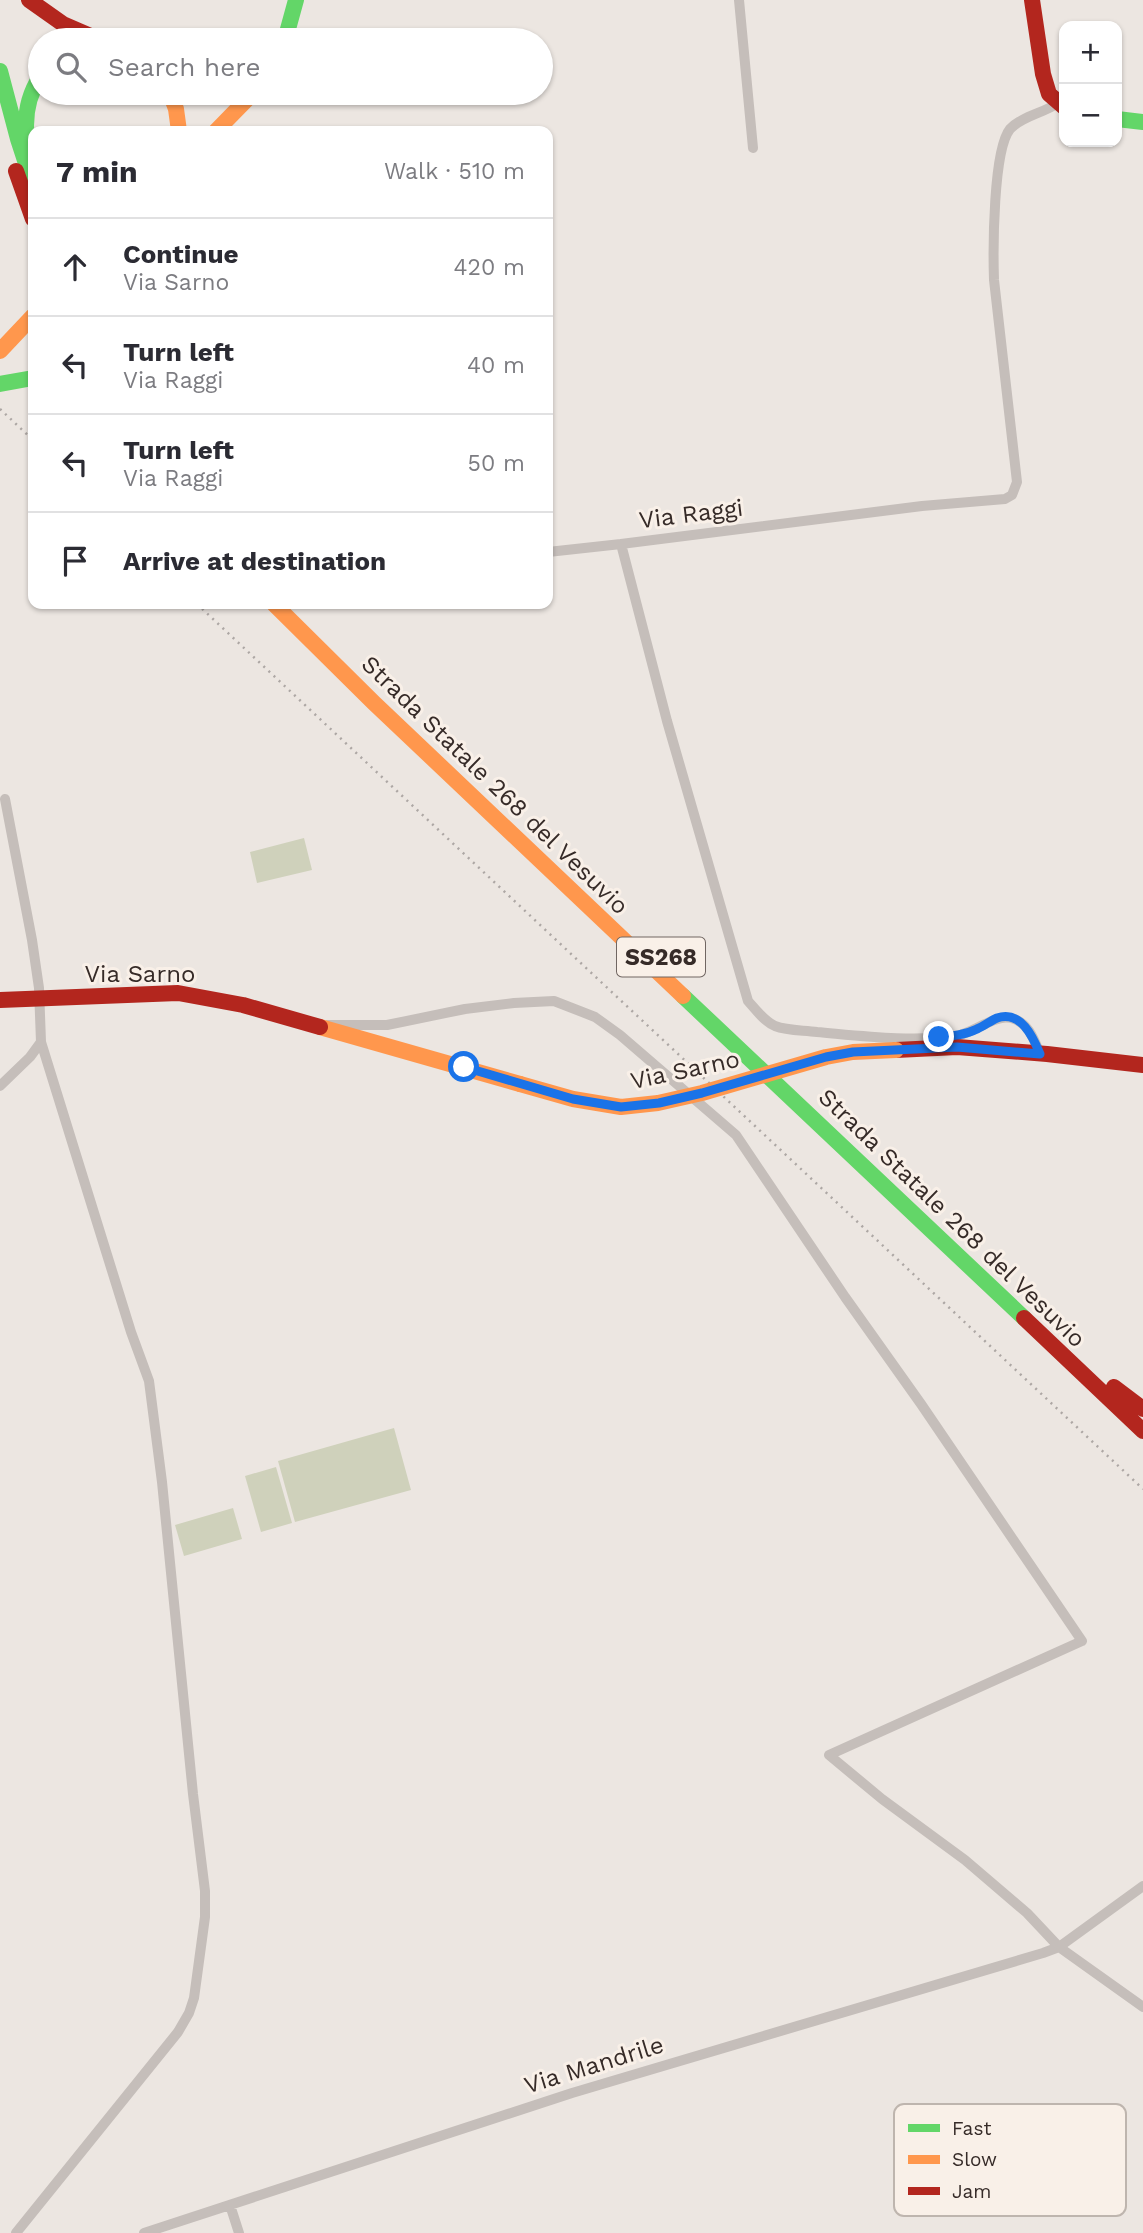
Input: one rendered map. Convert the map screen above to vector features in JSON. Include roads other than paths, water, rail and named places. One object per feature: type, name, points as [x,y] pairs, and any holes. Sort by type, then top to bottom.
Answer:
[{"type":"main road","points":[[29,0],[68,28]]},
{"type":"main road","points":[[288,28],[296,0]]},
{"type":"main road","points":[[1032,0],[1043,74],[1049,94],[1059,103]]},
{"type":"main road","points":[[0,71],[28,170]]},
{"type":"main road","points":[[28,104],[25,120],[28,145]]},
{"type":"main road","points":[[174,105],[178,126]]},
{"type":"main road","points":[[221,126],[241,105]]},
{"type":"main road","points":[[0,119],[28,204]]},
{"type":"main road","points":[[1122,120],[1143,122]]},
{"type":"main road","points":[[0,351],[28,321]]},
{"type":"main road","points":[[0,384],[28,378]]},
{"type":"main road","points":[[267,609],[324,664],[374,703]]},
{"type":"main road","name":"Strada Statale 268 del Vesuvio","points":[[279,609],[374,703],[1143,1431]]},
{"type":"main road","name":"Strada Statale 268 del Vesuvio","points":[[295,609],[1088,1363],[1143,1409]]},
{"type":"main road","name":"Via Sarno","points":[[0,1000],[178,993],[200,996],[270,1011],[314,1026],[573,1099],[621,1107],[659,1103],[702,1093],[826,1057],[853,1052],[957,1047],[1143,1065]]},
{"type":"street","points":[[739,0],[753,148]]},
{"type":"street","name":"Via Raggi","points":[[1040,1054],[1027,1028],[1021,1022],[1010,1018],[999,1017],[975,1030],[958,1035],[877,1037],[775,1026],[761,1016],[748,1000],[667,721],[621,544],[910,508],[1005,499],[1012,495],[1017,482],[994,280],[993,247],[1000,153],[1008,131],[1014,125],[1059,106]]},
{"type":"street","points":[[553,551],[621,544]]},
{"type":"street","points":[[5,799],[32,940],[39,988],[41,1042],[131,1332],[149,1381],[205,1891],[205,1917],[194,1998],[183,2023],[16,2233]]},
{"type":"street","points":[[314,1026],[387,1025],[465,1009],[554,1001],[595,1017],[612,1029],[736,1135],[1082,1641],[829,1755],[882,1799],[965,1860],[1027,1913],[1059,1947],[1143,2007]]},
{"type":"street","points":[[0,1086],[30,1058],[41,1042]]},
{"type":"street","name":"Via Mandrile","points":[[144,2233],[572,2093],[1059,1947],[1143,1885]]},
{"type":"street","points":[[230,2205],[239,2233]]},
{"type":"railway","points":[[0,409],[28,435]]},
{"type":"railway","points":[[202,609],[1143,1489]]}]
